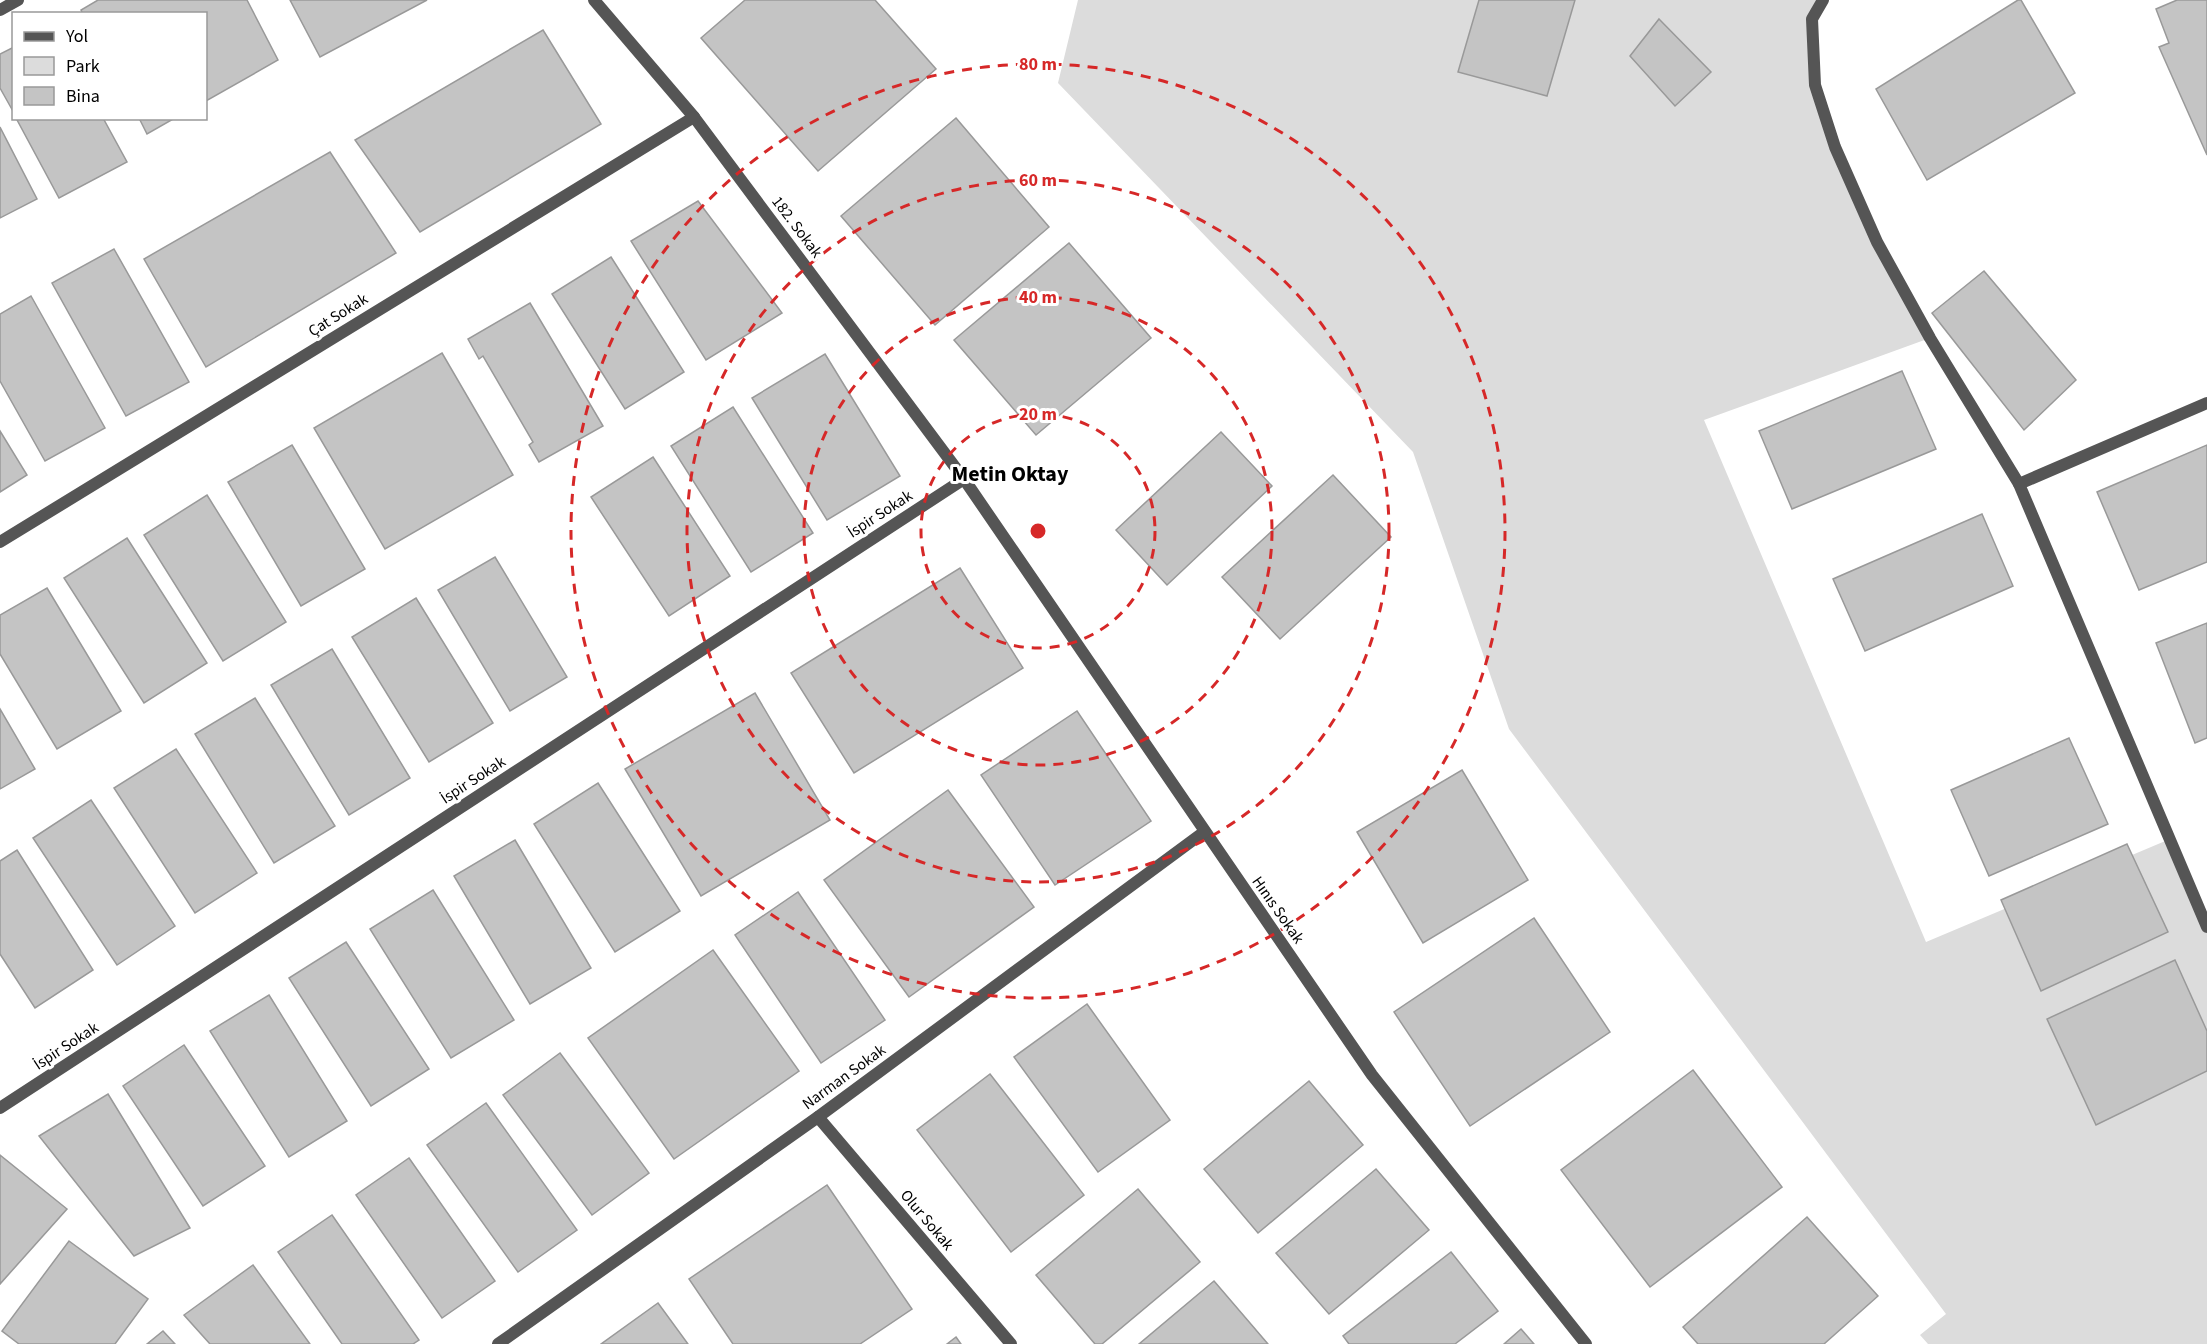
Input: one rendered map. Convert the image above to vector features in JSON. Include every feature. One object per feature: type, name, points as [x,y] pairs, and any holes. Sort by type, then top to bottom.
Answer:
[{"type":"street","points":[[0,10],[18,0]]},
{"type":"street","name":"182. Sokak","points":[[594,0],[694,117],[964,479]]},
{"type":"street","points":[[1823,0],[1812,19],[1815,85],[1835,147],[1877,242],[1930,338],[2019,484],[2207,927]]},
{"type":"street","name":"Çat Sokak","points":[[0,542],[694,117]]},
{"type":"street","points":[[2019,484],[2207,402]]},
{"type":"street","name":"Hınıs Sokak","points":[[964,479],[1372,1075],[1586,1344]]},
{"type":"street","name":"İspir Sokak","points":[[0,1108],[964,479]]},
{"type":"street","name":"Narman Sokak","points":[[498,1344],[818,1117],[1204,832]]},
{"type":"street","name":"Olur Sokak","points":[[818,1117],[1011,1344]]},
{"type":"green space","points":[[1078,0],[1823,0],[1812,19],[1815,84],[1835,147],[1930,338],[1704,420],[1926,942],[2170,839],[2207,927],[2207,1344],[1928,1344],[1920,1335],[1946,1314],[1509,729],[1413,452],[1058,83]]},
{"type":"building","points":[[98,0],[247,0],[278,60],[207,100],[207,12],[82,12],[81,10]]},
{"type":"building","points":[[290,0],[427,0],[320,57]]},
{"type":"building","points":[[745,0],[875,0],[936,69],[818,171],[701,38]]},
{"type":"building","points":[[1479,0],[1575,0],[1547,96],[1458,72]]},
{"type":"building","points":[[2021,0],[2075,93],[1927,180],[1876,89]]},
{"type":"building","points":[[2177,0],[2207,0],[2207,155],[2159,47],[2169,43],[2156,9]]},
{"type":"building","points":[[1659,19],[1711,72],[1675,106],[1630,56]]},
{"type":"building","points":[[543,30],[601,124],[420,232],[355,140]]},
{"type":"building","points":[[12,48],[12,109],[0,88],[0,54]]},
{"type":"building","points":[[956,118],[1049,227],[935,325],[841,216]]},
{"type":"building","points":[[17,120],[104,120],[127,162],[59,198]]},
{"type":"building","points":[[140,120],[172,120],[147,134]]},
{"type":"building","points":[[0,127],[37,199],[0,218]]},
{"type":"building","points":[[330,152],[396,253],[206,367],[144,259]]},
{"type":"building","points":[[698,201],[782,313],[706,360],[631,241]]},
{"type":"building","points":[[1069,243],[1151,338],[1036,435],[954,340]]},
{"type":"building","points":[[114,249],[189,382],[126,416],[52,283]]},
{"type":"building","points":[[611,257],[684,372],[625,409],[552,294]]},
{"type":"building","points":[[1984,271],[2076,380],[2024,430],[1932,313]]},
{"type":"building","points":[[31,296],[105,428],[45,461],[0,381],[0,314]]},
{"type":"building","points":[[530,303],[603,426],[539,462],[529,445],[533,442],[483,356],[479,359],[468,339]]},
{"type":"building","points":[[442,353],[513,475],[385,549],[314,428]]},
{"type":"building","points":[[825,354],[900,476],[827,520],[752,398]]},
{"type":"building","points":[[1902,371],[1936,449],[1792,509],[1759,431]]},
{"type":"building","points":[[733,407],[813,533],[751,572],[671,446]]},
{"type":"building","points":[[0,431],[27,475],[0,492]]},
{"type":"building","points":[[1221,432],[1272,486],[1167,585],[1116,530]]},
{"type":"building","points":[[292,445],[365,569],[301,606],[228,482]]},
{"type":"building","points":[[2207,445],[2207,562],[2139,590],[2097,492]]},
{"type":"building","points":[[653,457],[730,576],[669,616],[591,497]]},
{"type":"building","points":[[1333,475],[1391,537],[1280,639],[1222,577]]},
{"type":"building","points":[[207,495],[286,622],[223,661],[144,535]]},
{"type":"building","points":[[1982,514],[2013,586],[1865,651],[1833,579]]},
{"type":"building","points":[[127,538],[207,663],[144,703],[64,578]]},
{"type":"building","points":[[495,557],[567,677],[510,711],[438,590]]},
{"type":"building","points":[[960,568],[1023,668],[854,773],[791,673]]},
{"type":"building","points":[[47,588],[121,711],[57,749],[0,654],[0,615]]},
{"type":"building","points":[[416,598],[493,723],[429,762],[352,637]]},
{"type":"building","points":[[2207,623],[2207,738],[2195,743],[2156,643]]},
{"type":"building","points":[[332,649],[410,778],[349,815],[271,685]]},
{"type":"building","points":[[755,693],[830,820],[701,896],[625,769]]},
{"type":"building","points":[[255,698],[335,826],[274,863],[195,734]]},
{"type":"building","points":[[0,709],[35,769],[0,789]]},
{"type":"building","points":[[1077,711],[1151,821],[1055,885],[981,775]]},
{"type":"building","points":[[2069,738],[2108,824],[1989,876],[1951,790]]},
{"type":"building","points":[[176,749],[257,873],[195,913],[114,788]]},
{"type":"building","points":[[1462,770],[1528,880],[1423,943],[1357,832]]},
{"type":"building","points":[[598,783],[680,911],[615,952],[534,824]]},
{"type":"building","points":[[948,790],[1034,907],[909,997],[824,880]]},
{"type":"building","points":[[91,800],[175,926],[117,965],[33,838]]},
{"type":"building","points":[[515,840],[591,968],[530,1004],[454,876]]},
{"type":"building","points":[[2127,844],[2168,932],[2041,991],[2001,900]]},
{"type":"building","points":[[17,850],[93,970],[35,1008],[0,954],[0,861]]},
{"type":"building","points":[[433,890],[514,1020],[451,1058],[370,929]]},
{"type":"building","points":[[798,892],[885,1020],[821,1063],[735,935]]},
{"type":"building","points":[[1534,918],[1610,1032],[1470,1126],[1394,1012]]},
{"type":"building","points":[[346,942],[429,1069],[371,1106],[289,978]]},
{"type":"building","points":[[713,950],[799,1071],[674,1159],[588,1038]]},
{"type":"building","points":[[2175,960],[2207,1031],[2207,1071],[2096,1125],[2047,1019]]},
{"type":"building","points":[[269,995],[347,1121],[289,1157],[210,1031]]},
{"type":"building","points":[[1087,1004],[1170,1120],[1098,1172],[1014,1057]]},
{"type":"building","points":[[184,1045],[265,1166],[203,1206],[123,1086]]},
{"type":"building","points":[[560,1053],[649,1173],[592,1215],[503,1095]]},
{"type":"building","points":[[1693,1070],[1782,1187],[1650,1287],[1561,1170]]},
{"type":"building","points":[[990,1074],[1084,1195],[1011,1252],[917,1130]]},
{"type":"building","points":[[1309,1081],[1363,1145],[1258,1233],[1204,1169]]},
{"type":"building","points":[[108,1094],[190,1228],[134,1256],[39,1136]]},
{"type":"building","points":[[486,1103],[577,1230],[518,1272],[427,1145]]},
{"type":"building","points":[[0,1155],[67,1209],[0,1284]]},
{"type":"building","points":[[409,1158],[495,1281],[442,1318],[356,1195]]},
{"type":"building","points":[[1376,1169],[1429,1230],[1329,1314],[1276,1253]]},
{"type":"building","points":[[827,1185],[912,1309],[860,1344],[733,1344],[689,1279]]},
{"type":"building","points":[[1138,1189],[1200,1262],[1102,1344],[1095,1344],[1036,1275]]},
{"type":"building","points":[[332,1215],[419,1340],[413,1344],[342,1344],[278,1252]]},
{"type":"building","points":[[1807,1217],[1878,1296],[1824,1344],[1698,1344],[1683,1327]]},
{"type":"building","points":[[69,1241],[148,1299],[115,1344],[19,1344],[2,1331]]},
{"type":"building","points":[[1451,1252],[1498,1311],[1455,1344],[1349,1344],[1343,1336]]},
{"type":"building","points":[[253,1265],[310,1344],[210,1344],[184,1315]]},
{"type":"building","points":[[1214,1281],[1268,1344],[1139,1344]]},
{"type":"building","points":[[658,1303],[688,1344],[601,1344]]},
{"type":"building","points":[[1521,1329],[1534,1344],[1504,1344]]},
{"type":"building","points":[[163,1331],[175,1344],[147,1344]]},
{"type":"building","points":[[956,1337],[961,1344],[947,1344]]},
{"type":"district","name":"Metin Oktay","points":[[1010,474]]}]
